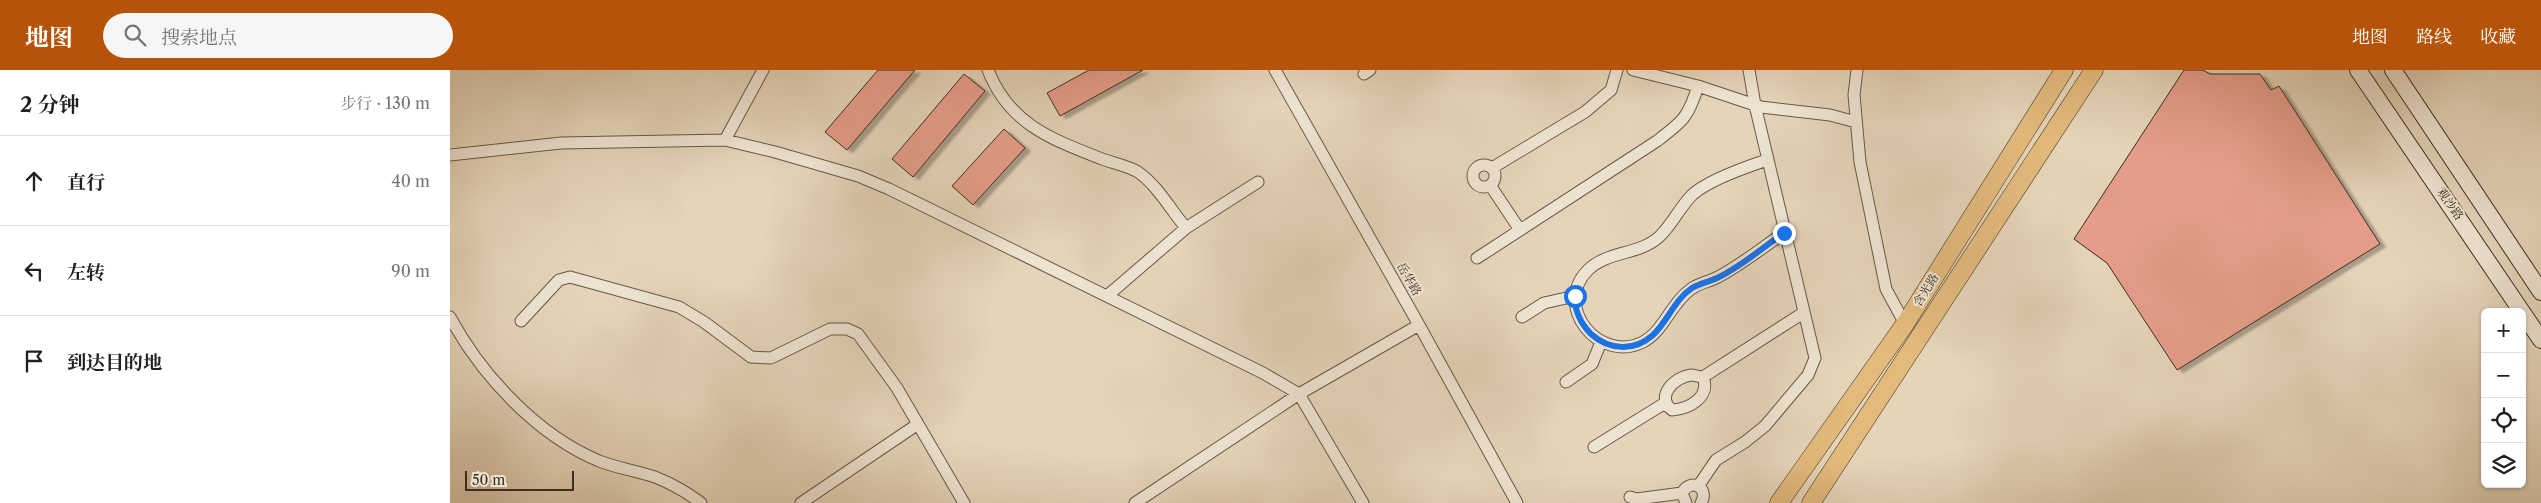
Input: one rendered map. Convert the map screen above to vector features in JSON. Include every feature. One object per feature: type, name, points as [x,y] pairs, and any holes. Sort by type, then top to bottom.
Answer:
[{"type":"main road","name":"含光路","points":[[1779,503],[1905,324],[2064,70]]},
{"type":"main road","name":"含光路","points":[[1811,503],[2094,70]]},
{"type":"main road","name":"观沙路","points":[[2358,70],[2541,340]]},
{"type":"main road","points":[[2393,70],[2541,292]]},
{"type":"street","points":[[724,140],[763,70]]},
{"type":"street","points":[[988,70],[995,87],[1011,110],[1032,129],[1078,150],[1137,172],[1148,182],[1186,228]]},
{"type":"street","name":"岳华路","points":[[1274,70],[1419,325],[1517,503]]},
{"type":"street","points":[[1492,168],[1584,112],[1611,90],[1617,70]]},
{"type":"street","points":[[1633,70],[1698,86],[1755,105],[1830,115],[1856,122]]},
{"type":"street","points":[[1699,485],[1716,460],[1745,442],[1765,426],[1808,375],[1815,358],[1767,160],[1749,70]]},
{"type":"street","points":[[1857,70],[1854,95],[1860,162],[1886,289],[1905,324]]},
{"type":"street","points":[[1477,258],[1657,141],[1682,122],[1690,112],[1698,86]]},
{"type":"street","points":[[450,155],[561,143],[724,140],[783,154],[858,176],[889,189],[1263,373],[1299,394],[1363,503]]},
{"type":"street","points":[[1767,160],[1731,173],[1693,194],[1660,237],[1644,246],[1603,260],[1588,270],[1576,288],[1574,303],[1582,324],[1601,342],[1622,349],[1642,342],[1654,334],[1674,304],[1691,289],[1718,278],[1784,233]]},
{"type":"street","points":[[1483,165],[1492,168],[1495,175],[1490,185],[1480,186],[1473,177],[1478,167],[1483,165]]},
{"type":"street","points":[[1107,296],[1186,228],[1258,182]]},
{"type":"street","points":[[1490,185],[1520,230]]},
{"type":"street","points":[[521,321],[559,280],[570,277],[679,307],[704,322],[751,357],[771,358],[830,328],[846,329],[858,334],[867,345],[918,424],[964,503]]},
{"type":"street","points":[[1522,316],[1544,304],[1575,296]]},
{"type":"street","points":[[1594,447],[1665,403],[1668,388],[1680,379],[1692,375],[1703,377],[1803,313]]},
{"type":"street","points":[[450,317],[477,359],[508,394],[541,426],[570,446],[600,461],[656,478],[701,503]]},
{"type":"street","points":[[1135,503],[1299,394],[1419,325]]},
{"type":"street","points":[[1566,382],[1592,364],[1601,342]]},
{"type":"street","points":[[1665,403],[1672,410],[1684,409],[1697,400],[1704,391],[1705,383],[1703,377]]},
{"type":"street","points":[[801,503],[918,424]]},
{"type":"street","points":[[1630,497],[1637,500],[1684,498],[1686,487],[1692,484],[1699,485],[1703,491],[1704,497],[1701,503]]},
{"type":"building","points":[[878,70],[915,70],[847,150],[825,132]]},
{"type":"building","points":[[1089,70],[1143,70],[1060,116],[1047,93]]},
{"type":"building","points":[[2184,70],[2203,70],[2210,74],[2260,74],[2271,90],[2279,86],[2380,244],[2177,370],[2107,263],[2074,239]]},
{"type":"building","points":[[964,74],[985,91],[913,177],[892,159]]},
{"type":"building","points":[[1004,129],[1025,148],[973,205],[952,186]]},
{"type":"route","points":[[1575,296],[1574,303],[1582,324],[1601,342],[1622,349],[1642,342],[1654,334],[1674,304],[1691,289],[1718,278],[1784,233]]}]
